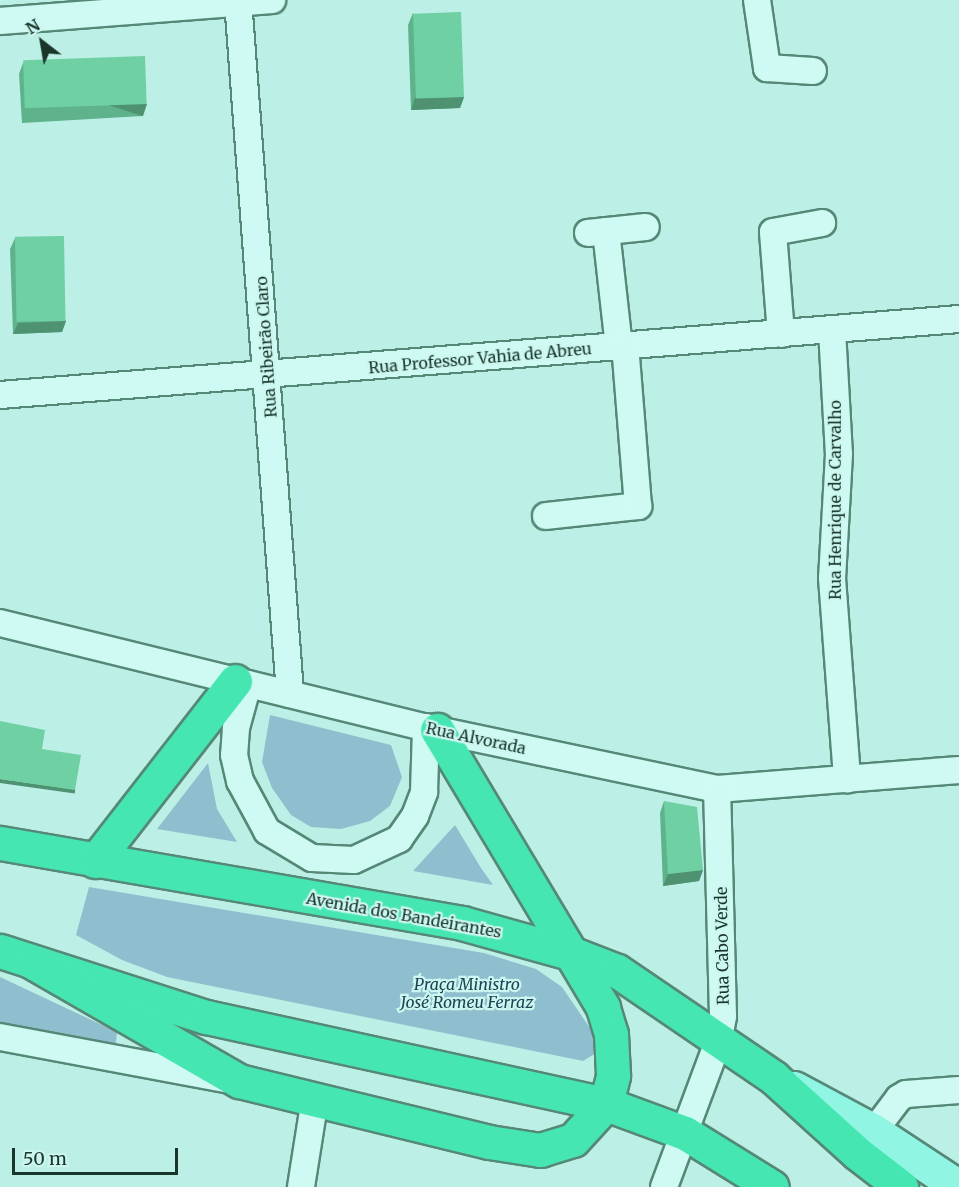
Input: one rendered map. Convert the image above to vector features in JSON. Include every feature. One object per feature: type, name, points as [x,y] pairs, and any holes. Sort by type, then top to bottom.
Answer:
[{"type":"highway","points":[[94,861],[241,682]]},
{"type":"highway","points":[[32,962],[239,1081],[489,1142],[540,1150],[573,1140],[606,1104],[613,1075],[611,1034],[603,1007],[573,954],[432,728]]},
{"type":"highway","name":"Avenida dos Bandeirantes","points":[[0,843],[462,923],[573,954],[617,971],[773,1077],[857,1153],[901,1187]]},
{"type":"highway","points":[[0,951],[206,1017],[606,1104],[685,1133],[772,1187]]},
{"type":"main road","name":"Avenida dos Bandeirantes","points":[[773,1077],[874,1131],[959,1187]]},
{"type":"street","points":[[0,21],[272,0]]},
{"type":"street","points":[[757,0],[767,68],[813,71]]},
{"type":"street","name":"Rua Ribeirão Claro","points":[[238,1],[268,375],[290,694]]},
{"type":"street","points":[[781,334],[773,232],[822,223]]},
{"type":"street","points":[[546,516],[638,506],[622,346],[597,232],[646,227]]},
{"type":"street","name":"Rua Professor Vahia de Abreu","points":[[0,395],[959,319]]},
{"type":"street","name":"Rua Henrique de Carvalho","points":[[832,330],[839,454],[832,578],[847,779]]},
{"type":"street","name":"Rua Alvorada","points":[[0,623],[432,728],[717,789],[959,770]]},
{"type":"street","points":[[241,682],[235,746],[240,781],[267,831],[312,858],[354,860],[399,839],[415,816],[424,792],[432,728]]},
{"type":"street","name":"Rua Cabo Verde","points":[[664,1187],[719,1039],[725,997],[717,789]]},
{"type":"street","points":[[0,1038],[239,1081]]},
{"type":"street","points":[[874,1131],[898,1098],[906,1094],[959,1090]]},
{"type":"street","points":[[301,1187],[315,1100]]},
{"type":"green space","points":[[270,715],[391,745],[402,777],[390,806],[370,821],[341,829],[311,827],[291,815],[272,788],[262,762]]},
{"type":"green space","points":[[208,763],[217,809],[237,842],[157,829]]},
{"type":"green space","points":[[455,825],[481,868],[493,885],[413,871]]},
{"type":"green space","name":"Praça Ministro José Romeu Ferraz","points":[[89,887],[484,953],[536,969],[562,987],[592,1031],[596,1053],[583,1061],[167,977],[122,960],[76,935]]},
{"type":"green space","points":[[0,977],[117,1032],[115,1052],[0,1028]]},
{"type":"building","points":[[461,12],[464,97],[416,99],[413,14]]},
{"type":"building","points":[[145,56],[147,104],[25,108],[23,60]]},
{"type":"building","points":[[64,236],[65,321],[16,322],[15,237]]},
{"type":"building","points":[[0,721],[45,730],[42,749],[81,755],[75,790],[0,779]]},
{"type":"building","points":[[664,801],[697,807],[703,870],[668,874]]}]
